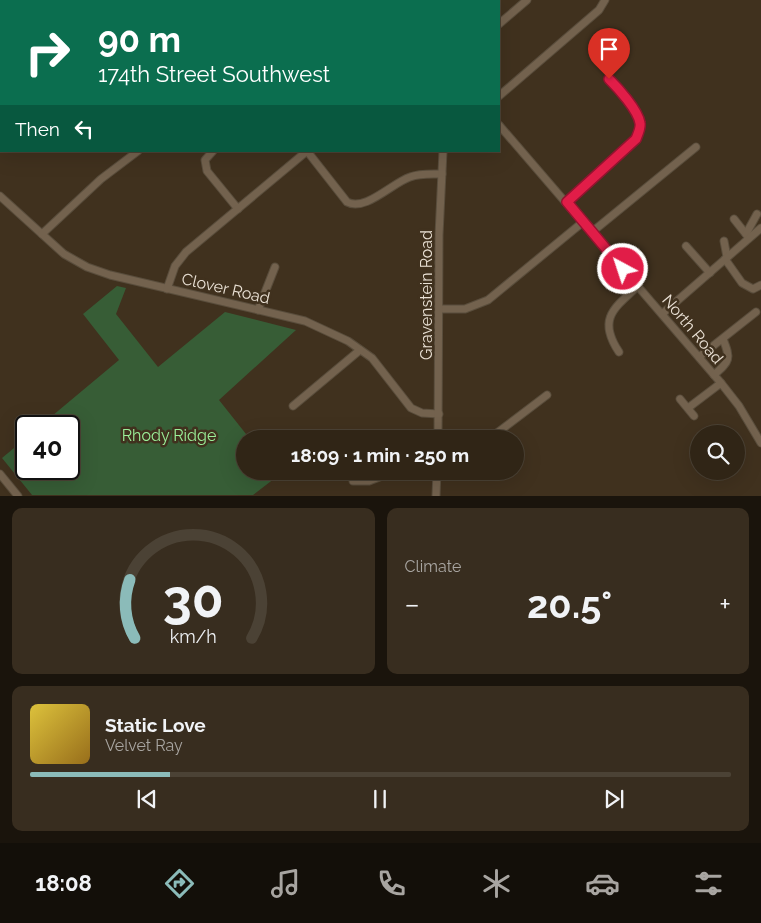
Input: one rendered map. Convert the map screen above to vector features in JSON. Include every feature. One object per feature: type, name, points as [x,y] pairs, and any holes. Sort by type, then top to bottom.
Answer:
[{"type":"street","points":[[500,23],[527,0]]},
{"type":"street","points":[[500,95],[599,10],[606,0]]},
{"type":"street","points":[[567,202],[636,139],[639,131],[640,122],[636,114],[609,79]]},
{"type":"street","name":"North Road","points":[[500,126],[721,383],[739,406],[761,443]]},
{"type":"street","points":[[592,232],[696,147]]},
{"type":"street","points":[[42,234],[101,178],[137,152]]},
{"type":"street","points":[[211,152],[205,164],[209,174],[238,209]]},
{"type":"street","points":[[168,289],[175,266],[180,259],[306,152]]},
{"type":"street","points":[[308,152],[347,202],[358,205],[416,175],[442,174]]},
{"type":"street","name":"Gravenstein Road","points":[[438,430],[443,152]]},
{"type":"street","name":"Clover Road","points":[[0,196],[64,254],[87,267],[312,324],[334,334],[360,350],[377,364],[412,408],[422,413],[438,414]]},
{"type":"street","points":[[748,236],[757,214]]},
{"type":"street","points":[[734,219],[748,236]]},
{"type":"street","points":[[440,309],[465,309],[488,300],[583,222]]},
{"type":"street","points":[[662,314],[710,273],[748,236],[761,228]]},
{"type":"street","points":[[724,241],[726,258],[742,283],[753,289],[761,285]]},
{"type":"street","points":[[686,246],[710,273]]},
{"type":"street","points":[[258,310],[275,267]]},
{"type":"street","points":[[619,352],[609,333],[609,318],[615,306],[638,286]]},
{"type":"street","points":[[699,357],[756,312]]},
{"type":"street","points":[[714,375],[727,365],[729,357],[723,339]]},
{"type":"street","points":[[293,406],[360,350]]},
{"type":"street","points":[[688,408],[721,383]]},
{"type":"street","points":[[501,430],[547,396]]},
{"type":"street","points":[[680,399],[694,416]]},
{"type":"street","points":[[0,474],[18,496]]},
{"type":"street","points":[[353,481],[372,480]]},
{"type":"street","points":[[436,496],[437,480]]},
{"type":"green space","name":"Rhody Ridge","points":[[117,286],[126,288],[116,314],[158,367],[225,312],[296,330],[219,400],[243,430],[236,430],[236,480],[272,480],[253,495],[32,495],[20,480],[80,480],[80,415],[53,415],[119,360],[83,314]]},
{"type":"green space","name":"Rhody Ridge","points":[[15,447],[15,474],[2,458]]},
{"type":"route","points":[[609,79],[621,92],[636,114],[640,122],[639,131],[636,139],[567,202],[623,269]]}]
